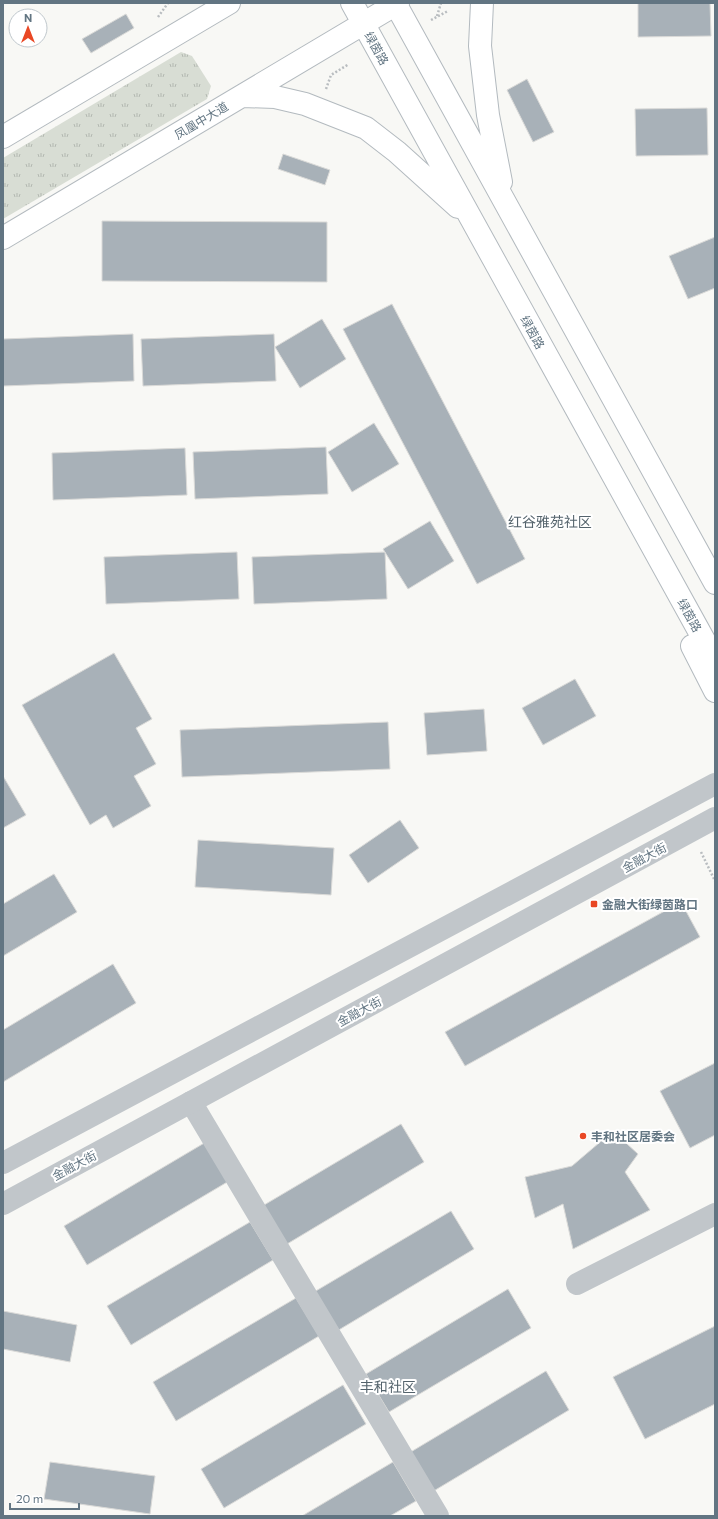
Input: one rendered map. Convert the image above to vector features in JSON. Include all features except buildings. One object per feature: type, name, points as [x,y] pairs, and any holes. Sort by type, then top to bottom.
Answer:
[{"type":"main road","points":[[183,30],[195,3]]},
{"type":"main road","points":[[3,137],[229,3]]},
{"type":"main road","name":"绿茵路","points":[[352,3],[715,660]]},
{"type":"main road","points":[[482,3],[480,46],[488,115],[504,201]]},
{"type":"main road","points":[[396,4],[715,583]]},
{"type":"main road","name":"凤凰中大道","points":[[3,238],[396,4]]},
{"type":"main road","points":[[242,96],[275,97],[305,104],[366,128],[397,152],[471,219]]},
{"type":"main road","points":[[682,600],[685,633],[715,691]]},
{"type":"street","points":[[3,1163],[715,784]]},
{"type":"street","name":"金融大街","points":[[3,1204],[715,818]]},
{"type":"street","points":[[191,1102],[438,1516]]},
{"type":"street","points":[[577,1284],[715,1214]]},
{"type":"path","points":[[437,17],[441,3]]},
{"type":"path","points":[[431,20],[448,11]]},
{"type":"path","points":[[325,92],[331,75],[349,64]]},
{"type":"path","points":[[690,832],[715,881]]},
{"type":"green space","points":[[181,52],[192,56],[211,86],[207,99],[3,219],[3,158]]},
{"type":"place","name":"金融大街绿茵路口","points":[[594,904]]},
{"type":"place","name":"丰和社区居委会","points":[[583,1136]]},
{"type":"district","name":"红谷雅苑社区","points":[[550,521]]},
{"type":"district","name":"丰和社区","points":[[388,1386]]}]
